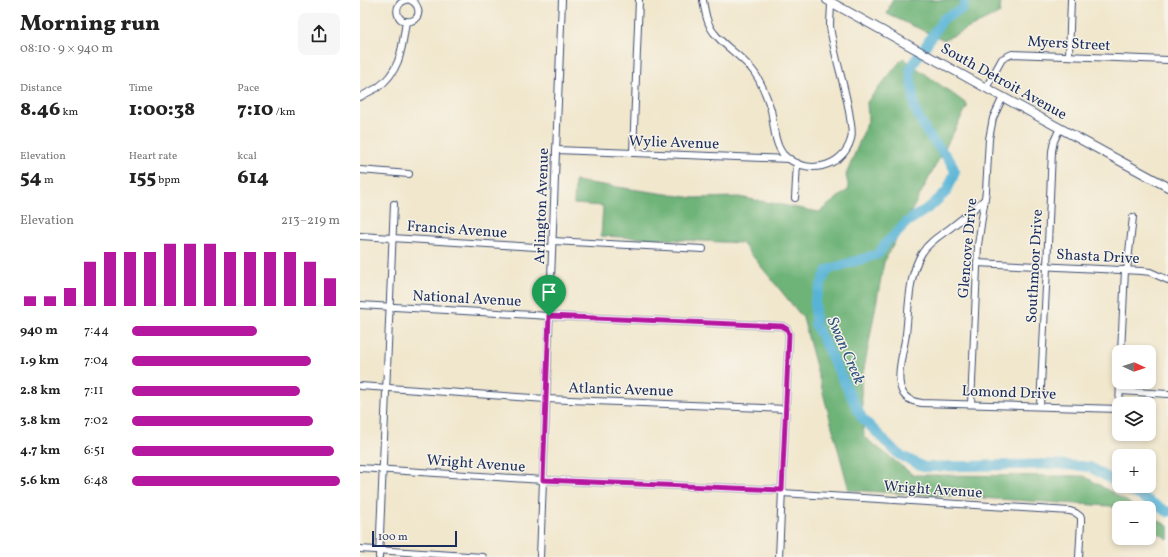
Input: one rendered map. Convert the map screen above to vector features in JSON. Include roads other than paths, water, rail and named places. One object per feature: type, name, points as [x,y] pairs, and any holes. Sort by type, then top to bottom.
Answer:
[{"type":"main road","name":"South Detroit Avenue","points":[[829,1],[1168,187]]},
{"type":"street","points":[[406,0],[399,4],[397,10],[400,19],[406,21],[413,20],[418,15],[418,8],[416,3],[412,0]]},
{"type":"street","name":"Arlington Avenue","points":[[540,557],[562,0]]},
{"type":"street","points":[[633,153],[640,0]]},
{"type":"street","points":[[703,0],[705,12],[714,33],[754,71],[762,86],[771,111],[777,139],[782,152],[790,160],[814,167],[825,166],[837,160],[849,146],[852,138],[849,107],[830,25],[829,1]]},
{"type":"street","points":[[1069,56],[1071,0]]},
{"type":"street","points":[[360,97],[377,87],[389,77],[397,64],[402,49],[406,21]]},
{"type":"street","name":"Myers Street","points":[[986,88],[1002,59],[1018,54],[1168,60]]},
{"type":"street","name":"Glencove Drive","points":[[971,404],[977,263],[984,200],[988,139],[993,118],[1003,97]]},
{"type":"street","name":"Southmoor Drive","points":[[1040,406],[1052,151],[1054,141],[1060,128]]},
{"type":"street","name":"Wylie Avenue","points":[[556,150],[790,160]]},
{"type":"street","points":[[795,198],[797,163]]},
{"type":"street","points":[[360,170],[409,174]]},
{"type":"street","name":"Lomond Drive","points":[[984,200],[928,246],[922,253],[918,262],[912,284],[900,373],[899,382],[902,393],[909,399],[922,403],[1112,409]]},
{"type":"street","points":[[379,554],[394,204]]},
{"type":"street","points":[[1122,345],[1126,270],[1133,217]]},
{"type":"street","name":"Francis Avenue","points":[[360,236],[703,249]]},
{"type":"street","name":"Shasta Drive","points":[[977,263],[1150,272],[1168,280]]},
{"type":"street","name":"National Avenue","points":[[360,305],[549,316],[782,326],[787,329],[789,334],[786,409]]},
{"type":"street","name":"Atlantic Avenue","points":[[360,386],[546,399],[786,409]]},
{"type":"street","points":[[1120,397],[1120,391],[1168,394]]},
{"type":"street","points":[[779,557],[786,409]]},
{"type":"street","name":"Wright Avenue","points":[[360,468],[543,480],[782,491],[1070,511],[1081,517],[1079,557]]},
{"type":"street","points":[[360,549],[379,554],[482,557]]},
{"type":"waterway","name":"Swan Creek","points":[[965,0],[963,9],[944,18],[910,69],[915,110],[927,133],[951,162],[955,172],[947,191],[931,206],[907,222],[886,243],[878,254],[827,270],[815,300],[815,324],[862,418],[898,454],[924,467],[1056,464],[1090,467],[1112,480]]},
{"type":"waterway","name":"Swan Creek","points":[[1135,493],[1168,512]]}]
